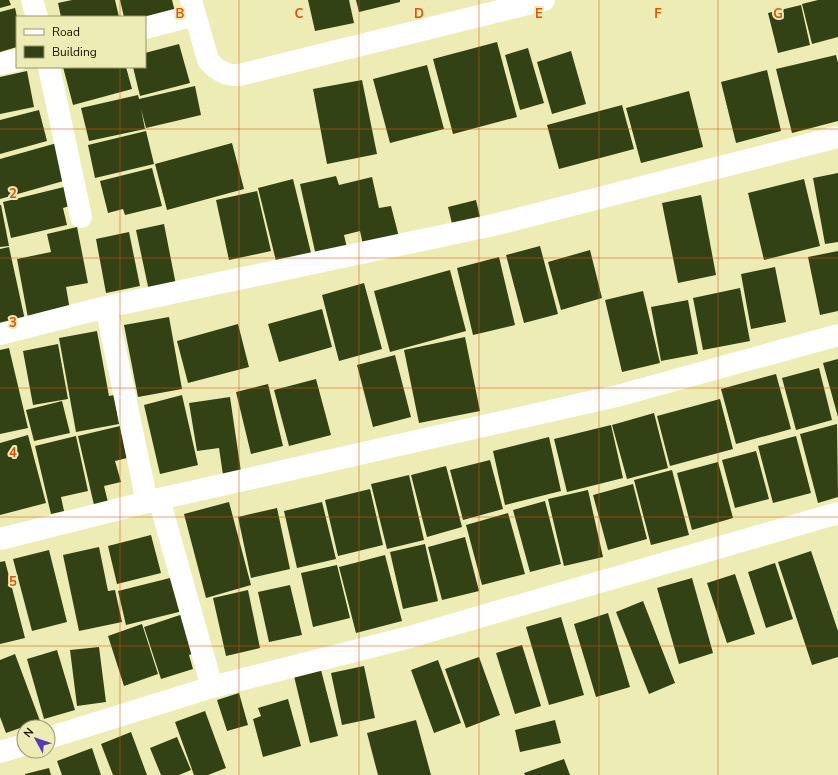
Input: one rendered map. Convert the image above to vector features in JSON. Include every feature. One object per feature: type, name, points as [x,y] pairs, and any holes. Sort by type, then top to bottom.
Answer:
[{"type":"street","points":[[32,0],[36,16]]},
{"type":"street","points":[[146,28],[193,8],[208,60],[222,72],[232,76],[544,0]]},
{"type":"street","points":[[0,64],[16,60]]},
{"type":"street","points":[[49,68],[82,217]]},
{"type":"street","points":[[0,334],[106,307],[498,224],[838,137]]},
{"type":"street","points":[[106,307],[153,500],[212,687]]},
{"type":"street","points":[[0,539],[153,500],[621,395],[838,335]]},
{"type":"street","points":[[56,736],[212,687],[410,637],[838,513]]},
{"type":"street","points":[[0,752],[16,747]]},
{"type":"building","points":[[0,0],[9,0],[11,5],[0,8]]},
{"type":"building","points":[[72,0],[115,0],[119,16],[61,16],[58,3]]},
{"type":"building","points":[[120,0],[172,0],[176,16],[146,17],[124,16]]},
{"type":"building","points":[[308,0],[349,0],[354,23],[315,31]]},
{"type":"building","points":[[356,0],[400,0],[400,2],[359,12]]},
{"type":"building","points":[[818,0],[838,0],[838,37],[812,44],[802,4]]},
{"type":"building","points":[[801,5],[810,45],[778,53],[768,13]]},
{"type":"building","points":[[15,8],[17,16],[16,47],[0,52],[0,12]]},
{"type":"building","points":[[497,42],[517,117],[453,134],[433,59]]},
{"type":"building","points":[[179,44],[190,83],[140,96],[133,68],[146,68],[146,53]]},
{"type":"building","points":[[528,48],[544,103],[520,110],[505,55]]},
{"type":"building","points":[[571,51],[586,104],[552,114],[537,62]]},
{"type":"building","points":[[836,55],[838,63],[838,121],[792,133],[776,69]]},
{"type":"building","points":[[427,65],[444,129],[390,143],[373,79]]},
{"type":"building","points":[[63,68],[126,68],[132,89],[73,105]]},
{"type":"building","points":[[767,70],[781,131],[736,143],[721,82]]},
{"type":"building","points":[[27,71],[34,107],[0,114],[0,77]]},
{"type":"building","points":[[362,80],[377,154],[327,164],[313,89]]},
{"type":"building","points":[[195,86],[201,115],[146,128],[141,109],[145,129],[89,141],[81,108],[138,95],[139,99]]},
{"type":"building","points":[[689,91],[703,147],[641,163],[626,108]]},
{"type":"building","points":[[622,105],[634,149],[559,169],[547,125]]},
{"type":"building","points":[[39,110],[47,141],[0,154],[0,120]]},
{"type":"building","points":[[146,131],[154,164],[95,178],[88,145]]},
{"type":"building","points":[[57,143],[67,180],[0,199],[0,159]]},
{"type":"building","points":[[232,143],[244,189],[167,210],[155,164]]},
{"type":"building","points":[[152,168],[162,206],[125,215],[123,209],[108,213],[100,181]]},
{"type":"building","points":[[838,173],[838,242],[825,244],[813,178]]},
{"type":"building","points":[[336,176],[339,185],[372,177],[379,208],[391,206],[399,237],[363,245],[360,231],[344,235],[347,248],[316,256],[300,184]]},
{"type":"building","points":[[293,179],[312,257],[277,265],[258,188]]},
{"type":"building","points":[[804,179],[820,246],[764,260],[748,193]]},
{"type":"building","points":[[72,185],[76,204],[63,208],[67,225],[11,238],[3,202]]},
{"type":"building","points":[[257,191],[271,251],[229,260],[216,200]]},
{"type":"building","points":[[701,195],[716,275],[678,283],[662,203]]},
{"type":"building","points":[[476,200],[481,221],[453,228],[448,207]]},
{"type":"building","points":[[0,205],[9,246],[0,247]]},
{"type":"building","points":[[164,224],[176,285],[149,291],[136,230]]},
{"type":"building","points":[[77,227],[88,283],[66,287],[70,310],[28,318],[17,259],[51,252],[47,234]]},
{"type":"building","points":[[129,232],[140,286],[106,293],[96,239]]},
{"type":"building","points":[[540,246],[558,314],[524,323],[506,255]]},
{"type":"building","points":[[9,247],[25,320],[0,326],[0,249]]},
{"type":"building","points":[[590,250],[602,298],[561,310],[548,262]]},
{"type":"building","points":[[838,251],[838,311],[820,315],[808,257]]},
{"type":"building","points":[[499,257],[515,325],[473,335],[457,268]]},
{"type":"building","points":[[775,267],[786,322],[751,329],[741,274]]},
{"type":"building","points":[[450,270],[466,331],[390,352],[374,291]]},
{"type":"building","points":[[364,283],[382,349],[339,361],[322,295]]},
{"type":"building","points":[[740,288],[750,341],[703,350],[693,298]]},
{"type":"building","points":[[643,291],[660,363],[622,372],[605,300]]},
{"type":"building","points":[[688,300],[698,354],[661,361],[651,307]]},
{"type":"building","points":[[322,309],[332,347],[279,362],[268,324]]},
{"type":"building","points":[[169,317],[182,389],[138,397],[124,325]]},
{"type":"building","points":[[238,324],[249,367],[188,383],[177,341]]},
{"type":"building","points":[[97,331],[109,396],[114,395],[119,424],[76,432],[59,338]]},
{"type":"building","points":[[465,337],[480,411],[419,423],[404,350]]},
{"type":"building","points":[[58,344],[68,399],[33,405],[23,351]]},
{"type":"building","points":[[9,348],[28,428],[0,434],[0,350]]},
{"type":"building","points":[[395,355],[411,417],[373,427],[357,365]]},
{"type":"building","points":[[838,359],[838,417],[823,363]]},
{"type":"building","points":[[819,368],[832,420],[796,430],[782,378]]},
{"type":"building","points":[[776,374],[791,429],[736,444],[721,389]]},
{"type":"building","points":[[316,379],[331,435],[289,446],[274,390]]},
{"type":"building","points":[[268,384],[283,446],[251,454],[236,392]]},
{"type":"building","points":[[182,395],[198,465],[160,474],[144,405]]},
{"type":"building","points":[[230,397],[241,472],[223,475],[219,448],[197,451],[189,403]]},
{"type":"building","points":[[720,399],[733,449],[670,466],[657,416]]},
{"type":"building","points":[[62,401],[70,433],[34,441],[26,410]]},
{"type":"building","points":[[654,413],[668,468],[627,479],[612,425]]},
{"type":"building","points":[[837,424],[838,497],[818,503],[800,434]]},
{"type":"building","points":[[611,425],[623,478],[567,492],[554,439]]},
{"type":"building","points":[[120,426],[127,458],[115,461],[121,482],[104,486],[108,502],[94,505],[78,436]]},
{"type":"building","points":[[28,435],[46,503],[0,515],[0,443]]},
{"type":"building","points":[[76,436],[88,491],[61,497],[64,511],[51,514],[35,446]]},
{"type":"building","points":[[796,436],[811,493],[773,503],[758,446]]},
{"type":"building","points":[[549,437],[561,491],[505,505],[493,451]]},
{"type":"building","points":[[756,451],[769,499],[735,508],[722,460]]},
{"type":"building","points":[[490,460],[503,509],[463,520],[450,470]]},
{"type":"building","points":[[718,462],[733,518],[692,530],[677,473]]},
{"type":"building","points":[[446,466],[462,527],[427,537],[411,475]]},
{"type":"building","points":[[672,470],[689,535],[651,545],[634,480]]},
{"type":"building","points":[[409,475],[424,540],[387,549],[371,484]]},
{"type":"building","points":[[633,484],[647,539],[608,550],[593,495]]},
{"type":"building","points":[[370,489],[383,545],[338,556],[325,500]]},
{"type":"building","points":[[588,490],[603,557],[564,566],[548,499]]},
{"type":"building","points":[[545,501],[561,564],[530,572],[513,510]]},
{"type":"building","points":[[229,502],[251,585],[206,598],[184,514]]},
{"type":"building","points":[[322,502],[336,559],[297,568],[284,511]]},
{"type":"building","points":[[277,508],[290,569],[251,578],[238,517]]},
{"type":"building","points":[[508,513],[525,574],[482,585],[466,525]]},
{"type":"building","points":[[151,535],[161,573],[117,584],[108,546]]},
{"type":"building","points":[[465,537],[479,591],[442,600],[428,547]]},
{"type":"building","points":[[425,544],[438,601],[403,609],[390,552]]},
{"type":"building","points":[[99,547],[108,591],[115,590],[122,622],[79,631],[63,555]]},
{"type":"building","points":[[49,550],[67,622],[32,631],[13,559]]},
{"type":"building","points":[[811,551],[838,631],[838,657],[812,665],[778,562]]},
{"type":"building","points":[[385,555],[402,621],[356,633],[339,567]]},
{"type":"building","points":[[5,561],[25,638],[0,644],[0,562]]},
{"type":"building","points":[[775,563],[793,619],[766,628],[748,572]]},
{"type":"building","points":[[337,565],[350,618],[313,627],[301,573]]},
{"type":"building","points":[[735,574],[755,634],[727,643],[707,583]]},
{"type":"building","points":[[174,577],[183,611],[126,625],[118,591]]},
{"type":"building","points":[[692,578],[713,653],[679,664],[657,588]]},
{"type":"building","points":[[290,585],[302,635],[269,642],[258,592]]},
{"type":"building","points":[[248,590],[260,648],[226,656],[213,598]]},
{"type":"building","points":[[643,601],[675,683],[649,694],[616,612]]},
{"type":"building","points":[[189,612],[201,651],[189,655],[193,669],[161,679],[144,627]]},
{"type":"building","points":[[608,613],[630,687],[596,697],[574,624]]},
{"type":"building","points":[[561,617],[584,695],[549,705],[526,627]]},
{"type":"building","points":[[142,624],[158,674],[124,686],[108,636]]},
{"type":"building","points":[[522,645],[541,706],[515,714],[496,653]]},
{"type":"building","points":[[99,647],[106,702],[77,706],[70,650]]},
{"type":"building","points":[[57,650],[75,710],[44,719],[27,659]]},
{"type":"building","points":[[15,654],[39,719],[16,719],[16,729],[6,733],[0,717],[0,660]]},
{"type":"building","points":[[479,657],[500,715],[466,728],[445,669]]},
{"type":"building","points":[[438,660],[461,723],[434,733],[411,670]]},
{"type":"building","points":[[364,666],[375,718],[342,725],[331,673]]},
{"type":"building","points":[[321,670],[338,736],[310,743],[294,676]]},
{"type":"building","points":[[239,693],[248,725],[227,731],[217,700]]},
{"type":"building","points":[[288,699],[301,746],[263,757],[253,719],[261,716],[258,708]]},
{"type":"building","points":[[205,711],[226,768],[208,775],[194,775],[175,722]]},
{"type":"building","points":[[416,720],[431,775],[378,775],[367,733]]},
{"type":"building","points":[[555,720],[561,743],[520,752],[515,730]]},
{"type":"building","points":[[131,732],[147,775],[113,775],[101,744]]},
{"type":"building","points":[[177,737],[191,770],[179,775],[161,775],[150,748]]},
{"type":"building","points":[[92,748],[101,775],[62,775],[57,761]]},
{"type":"building","points":[[564,759],[570,775],[525,775],[524,773]]},
{"type":"building","points":[[49,768],[51,775],[25,775],[25,774]]}]
